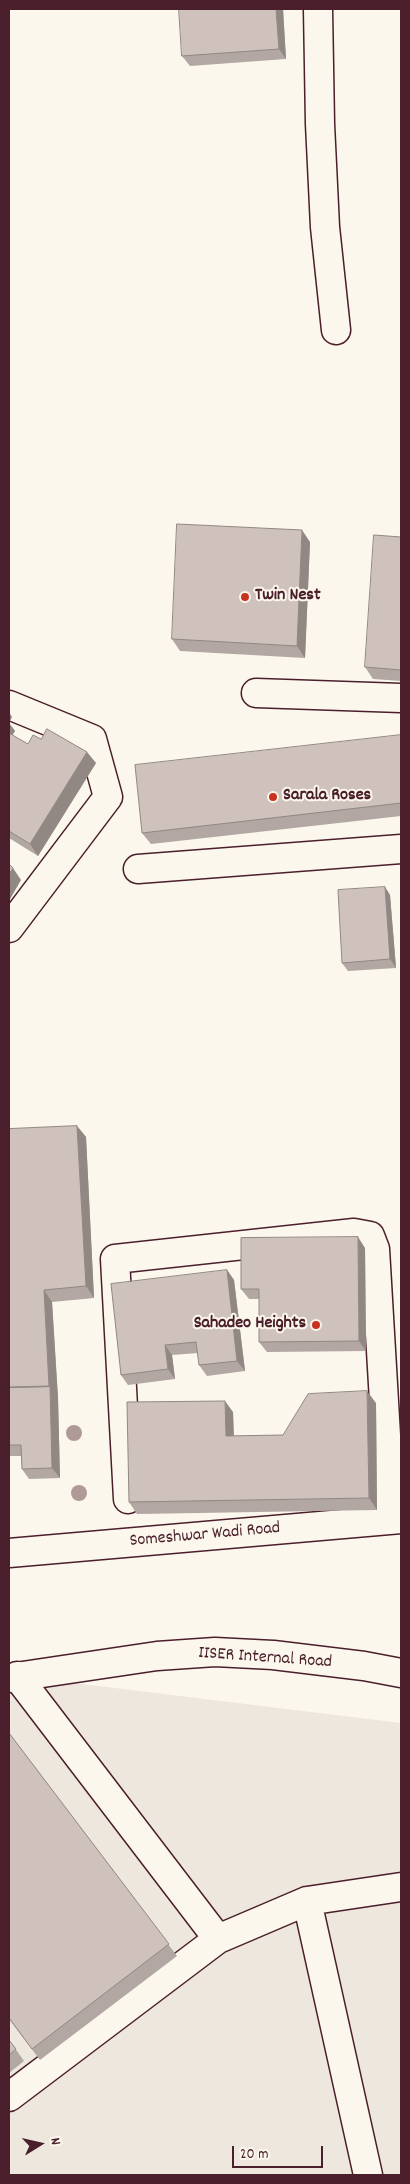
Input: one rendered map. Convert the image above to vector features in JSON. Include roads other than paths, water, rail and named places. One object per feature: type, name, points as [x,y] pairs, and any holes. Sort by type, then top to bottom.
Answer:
[{"type":"street","points":[[318,9],[320,124],[325,227],[336,330]]},
{"type":"street","points":[[256,693],[401,698]]},
{"type":"street","points":[[9,705],[92,739],[108,796],[9,928]]},
{"type":"street","points":[[138,869],[401,849]]},
{"type":"street","points":[[128,1499],[115,1259],[354,1234],[370,1236],[376,1249],[396,1519]]},
{"type":"street","name":"Someshwar Wadi Road","points":[[9,1553],[396,1519]]},
{"type":"street","name":"IISER Internal Road","points":[[13,1677],[157,1656],[215,1652],[273,1655],[364,1666],[401,1674]]},
{"type":"street","points":[[13,1677],[218,1939]]},
{"type":"street","points":[[9,2097],[218,1939],[307,1901],[401,1887]]},
{"type":"street","points":[[307,1901],[368,2175]]},
{"type":"place","name":"Twin Nest","points":[[245,597]]},
{"type":"place","name":"Sarala Roses","points":[[273,797]]},
{"type":"place","name":"Sahadeo Heights","points":[[316,1325]]}]
